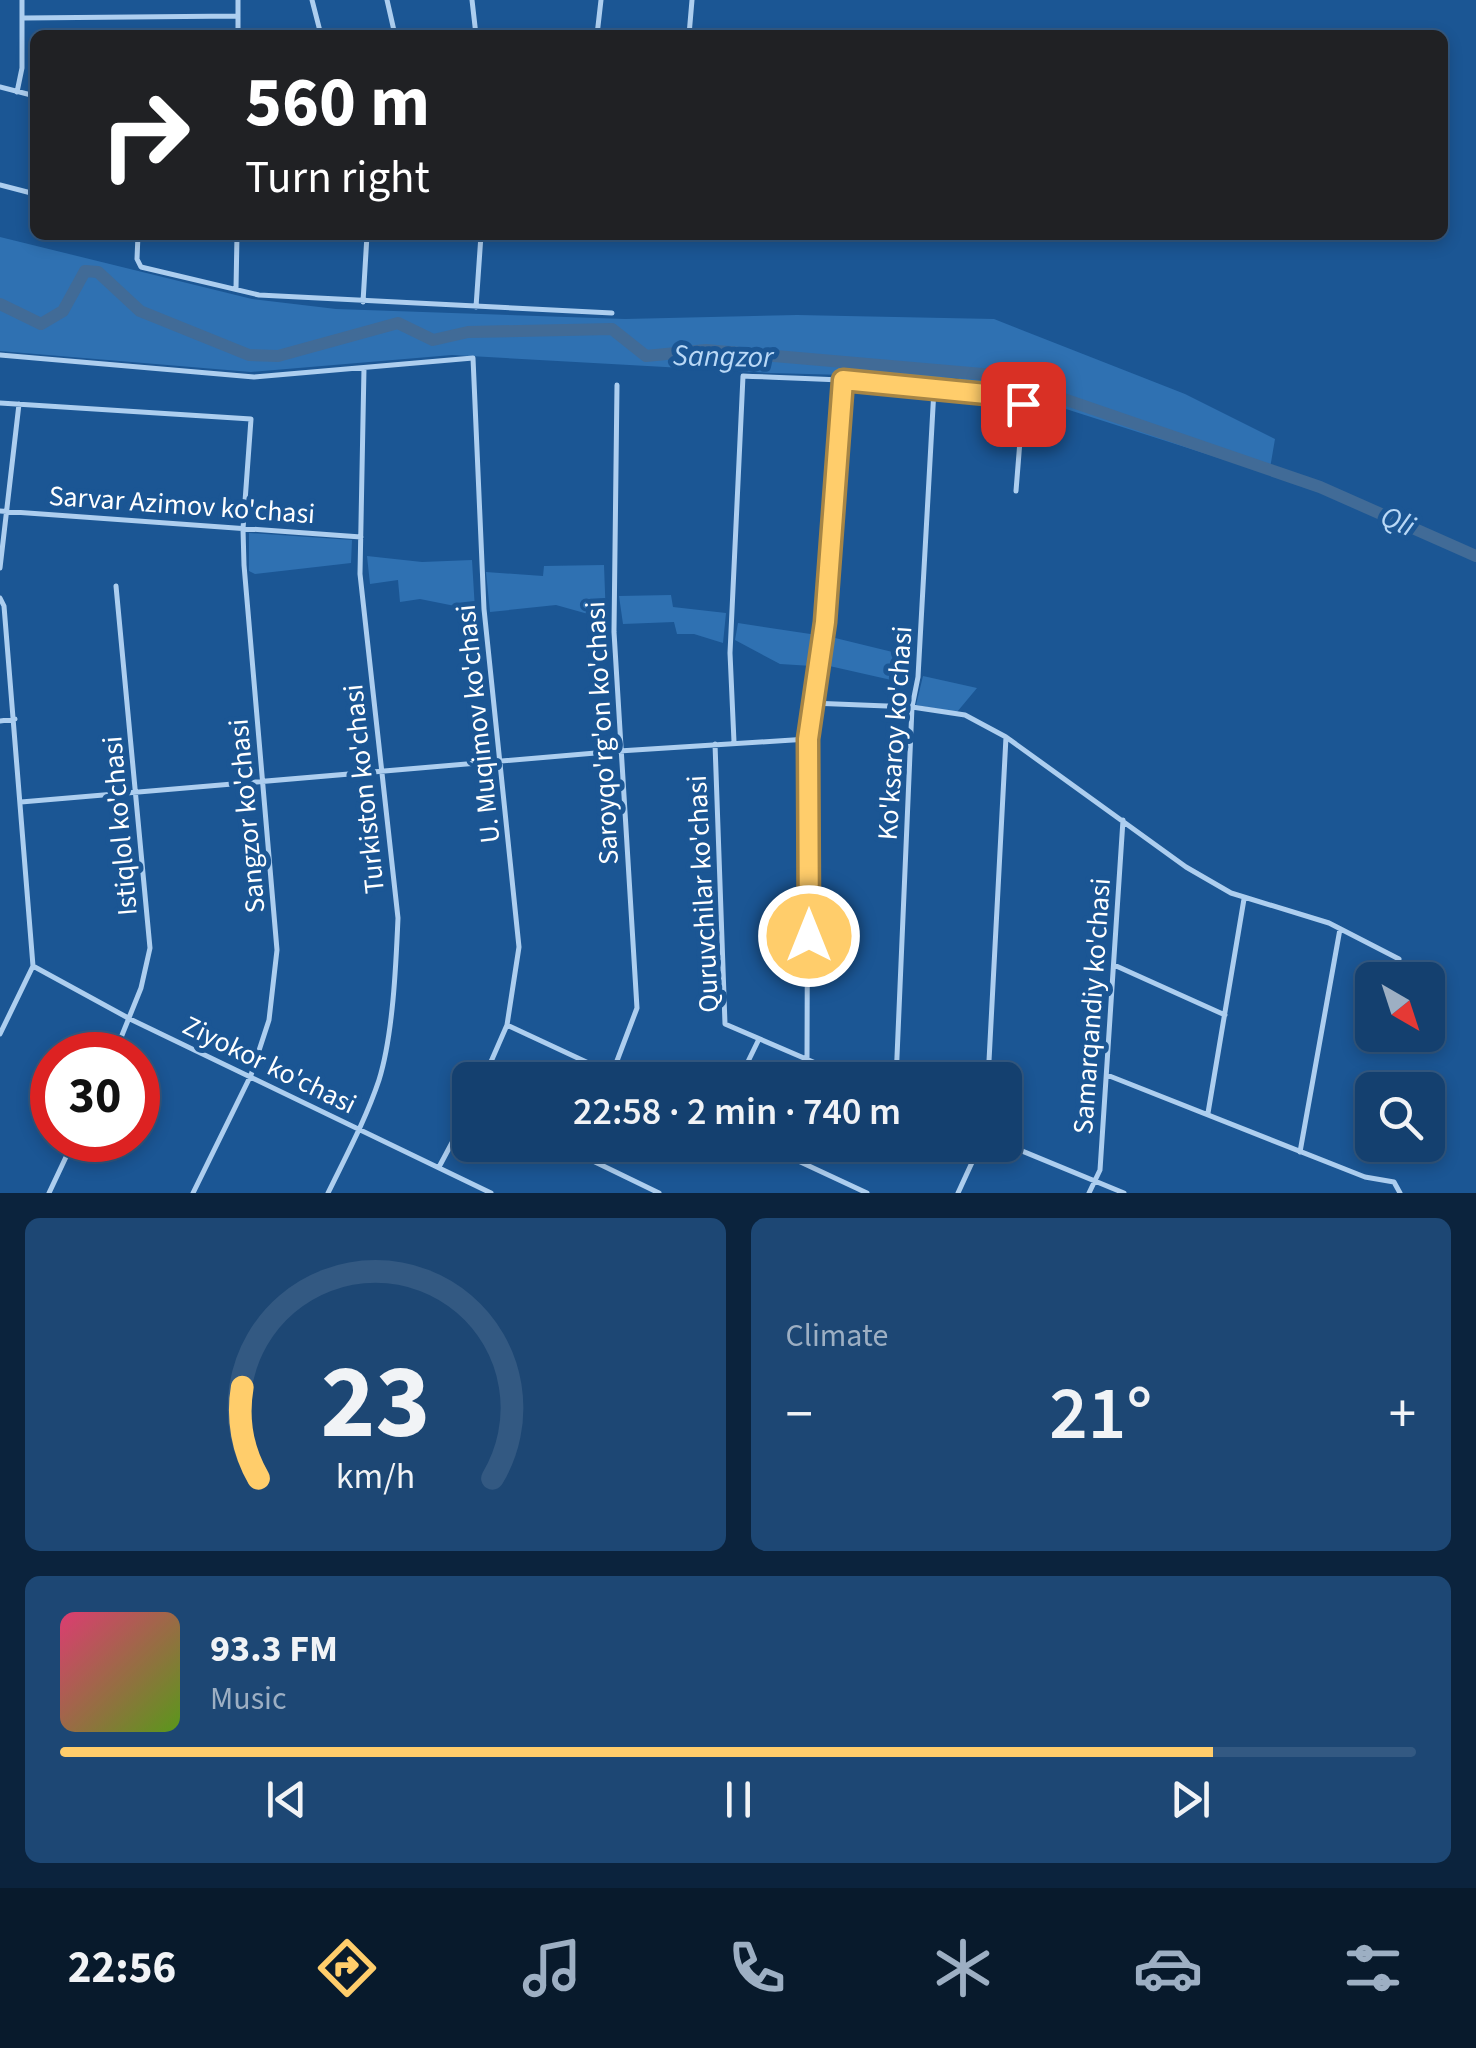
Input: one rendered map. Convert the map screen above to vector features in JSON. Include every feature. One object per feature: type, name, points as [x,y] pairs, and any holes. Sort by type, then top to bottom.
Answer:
[{"type":"street","points":[[17,92],[22,0]]},
{"type":"street","points":[[238,0],[238,30]]},
{"type":"street","points":[[312,0],[320,30]]},
{"type":"street","points":[[387,0],[393,30]]},
{"type":"street","points":[[472,0],[475,30]]},
{"type":"street","points":[[598,30],[601,0]]},
{"type":"street","points":[[689,30],[692,0]]},
{"type":"street","points":[[24,18],[238,16]]},
{"type":"street","points":[[0,87],[30,95]]},
{"type":"street","points":[[0,184],[30,193]]},
{"type":"street","points":[[138,240],[141,267],[259,295],[612,313]]},
{"type":"street","points":[[236,288],[237,240]]},
{"type":"street","points":[[364,302],[367,240]]},
{"type":"street","points":[[476,307],[481,240]]},
{"type":"street","points":[[0,355],[254,376],[364,368]]},
{"type":"street","name":"U. Muqimov ko'chasi","points":[[364,368],[473,358],[484,610],[519,947],[507,1025],[491,1062]]},
{"type":"street","name":"Turkiston ko'chasi","points":[[328,1193],[380,1077],[396,972],[398,918],[360,574],[364,368]]},
{"type":"street","name":"Quruvchilar ko'chasi","points":[[734,742],[730,654],[743,376],[843,380]]},
{"type":"street","points":[[807,1060],[808,739],[825,622],[843,380],[986,394],[1023,404],[1016,492]]},
{"type":"street","name":"Saroyqo'rg'on ko'chasi","points":[[617,384],[614,632],[637,1008],[617,1062]]},
{"type":"street","name":"Ko'ksaroy ko'chasi","points":[[897,1062],[912,707],[918,677],[934,390]]},
{"type":"street","points":[[0,403],[18,404],[3,511],[0,568]]},
{"type":"street","name":"Sangzor ko'chasi","points":[[18,404],[251,419],[243,529],[277,950],[269,1020],[251,1075],[194,1193]]},
{"type":"street","name":"Sarvar Azimov ko'chasi","points":[[3,511],[361,538]]},
{"type":"street","name":"Istiqlol ko'chasi","points":[[116,586],[150,948],[125,1032]]},
{"type":"street","points":[[0,600],[15,719],[32,966],[0,1034]]},
{"type":"street","points":[[811,704],[912,707],[965,715],[1006,738],[1186,867],[1244,899],[1340,929],[1399,959]]},
{"type":"street","points":[[0,721],[15,719]]},
{"type":"street","points":[[989,1062],[1006,738]]},
{"type":"street","points":[[22,802],[619,751],[808,739]]},
{"type":"street","name":"Quruvchilar ko'chasi","points":[[715,744],[725,1024],[812,1062]]},
{"type":"street","name":"Samarqandiy ko'chasi","points":[[1088,1193],[1100,1170],[1123,820]]},
{"type":"street","points":[[1208,1114],[1244,899]]},
{"type":"street","points":[[1300,1152],[1340,929]]},
{"type":"street","points":[[1114,965],[1225,1015]]},
{"type":"street","name":"Ziyokor ko'chasi","points":[[32,966],[130,1020],[492,1193]]},
{"type":"street","points":[[507,1025],[586,1062]]},
{"type":"street","points":[[748,1062],[759,1039]]},
{"type":"street","points":[[1107,1074],[1365,1177],[1394,1182],[1400,1193]]},
{"type":"street","points":[[439,1167],[452,1143]]},
{"type":"street","points":[[1022,1151],[1124,1193]]},
{"type":"street","points":[[49,1193],[64,1162]]},
{"type":"street","points":[[595,1162],[660,1193]]},
{"type":"street","points":[[800,1162],[866,1193]]},
{"type":"street","points":[[958,1193],[972,1162]]},
{"type":"shaded area","points":[[0,237],[252,299],[336,309],[625,319],[797,315],[994,319],[1185,394],[1275,439],[1269,474],[1013,392],[956,378],[771,373],[452,355],[251,372],[0,351]]},
{"type":"shaded area","points":[[249,533],[352,540],[351,563],[255,574],[249,571]]},
{"type":"shaded area","points":[[367,556],[422,562],[472,560],[475,610],[420,599],[400,602],[398,580],[370,584]]},
{"type":"shaded area","points":[[604,565],[606,619],[556,605],[490,612],[486,572],[543,576],[544,566]]},
{"type":"shaded area","points":[[671,595],[673,607],[726,613],[723,643],[694,634],[677,634],[674,622],[623,624],[619,596]]},
{"type":"shaded area","points":[[738,623],[817,635],[812,666],[780,664],[735,640]]},
{"type":"shaded area","points":[[827,636],[913,657],[909,684],[825,665]]},
{"type":"shaded area","points":[[923,676],[977,688],[957,712],[916,705]]},
{"type":"waterway","name":"Sangzor","points":[[0,304],[41,324],[63,311],[85,271],[98,272],[140,311],[249,355],[278,356],[398,323],[433,340],[468,332],[612,329],[646,356],[706,350],[994,375],[1320,487],[1476,556]]},
{"type":"route","points":[[809,936],[808,739],[825,622],[843,380],[986,394],[1023,404]]},
{"type":"water label","name":"Qli","points":[[1398,521]]}]
